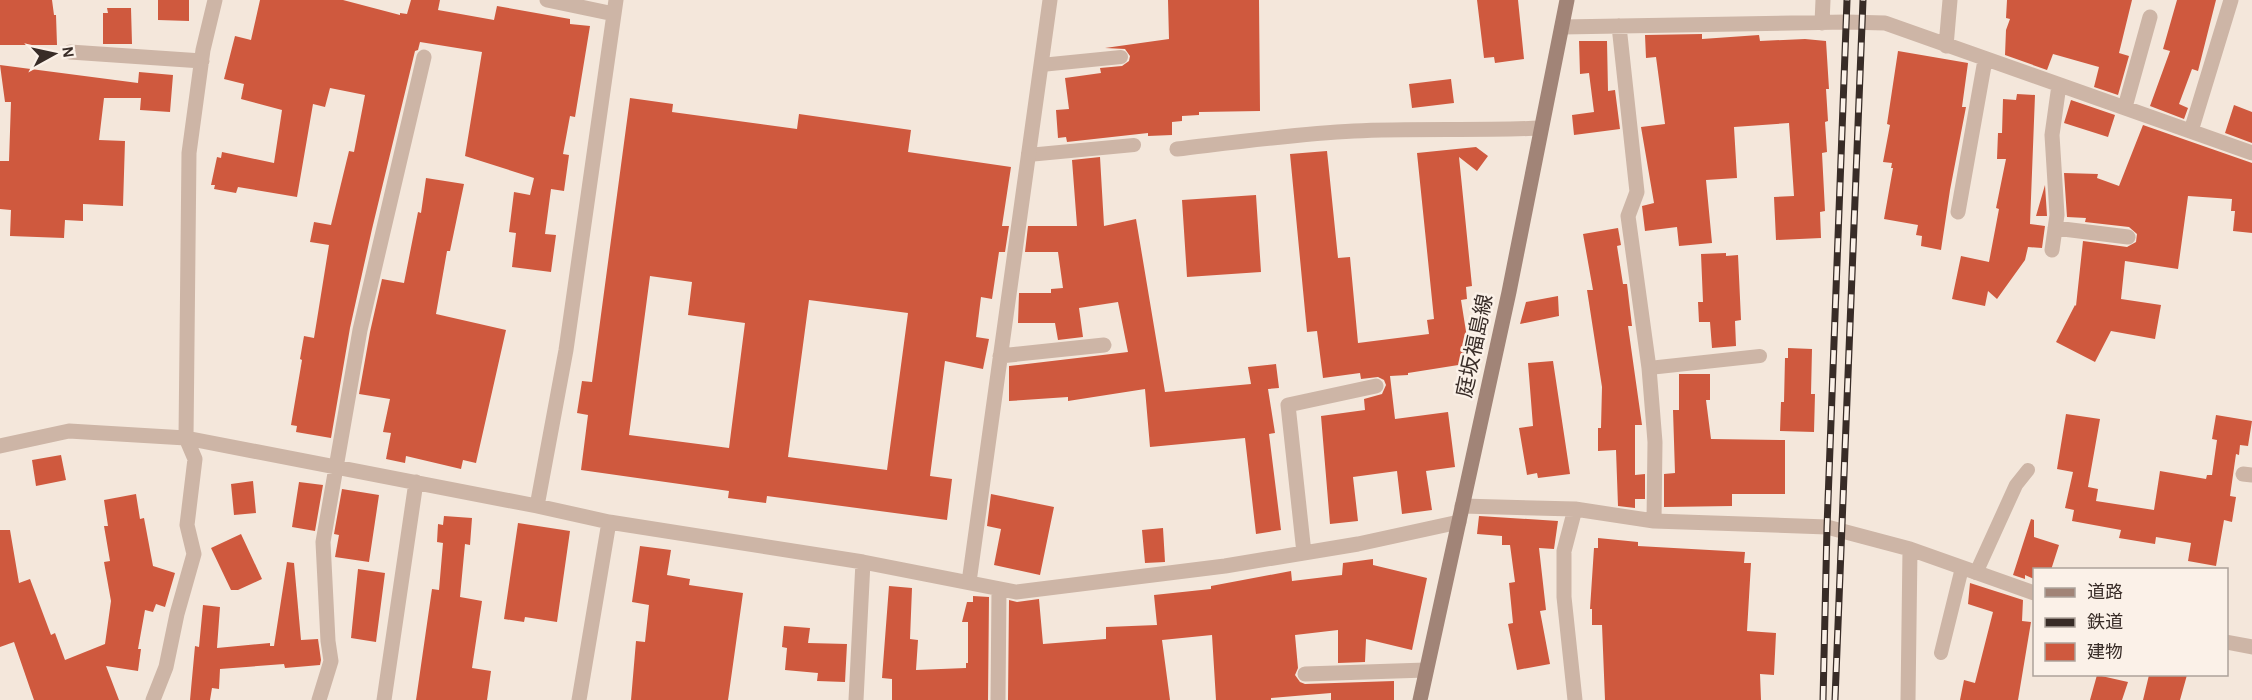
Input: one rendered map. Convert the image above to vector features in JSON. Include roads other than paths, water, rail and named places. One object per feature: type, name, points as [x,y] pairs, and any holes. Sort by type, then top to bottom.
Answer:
[{"type":"main road","name":"庭坂福島線","points":[[1420,700],[1509,292],[1567,0]]},
{"type":"street","points":[[153,700],[166,667],[177,614],[194,554],[187,525],[195,459],[186,438],[189,153],[202,61],[215,0]]},
{"type":"street","points":[[537,506],[566,351],[615,7],[547,0]]},
{"type":"street","points":[[969,582],[1050,0]]},
{"type":"street","points":[[1822,22],[1823,0]]},
{"type":"street","points":[[1946,46],[1950,0]]},
{"type":"street","points":[[2191,131],[2231,0]]},
{"type":"street","points":[[2125,107],[2150,16]]},
{"type":"street","points":[[1562,27],[1885,23],[2252,153]]},
{"type":"street","points":[[1619,26],[1637,192],[1628,216],[1649,368],[1655,442],[1654,521]]},
{"type":"street","points":[[70,52],[202,61]]},
{"type":"street","points":[[318,700],[331,662],[323,542],[360,330],[424,57]]},
{"type":"street","points":[[1958,212],[1985,60]]},
{"type":"street","points":[[2052,250],[2057,215],[2052,135],[2059,85]]},
{"type":"street","points":[[1177,148],[1304,134],[1356,131],[1541,128]]},
{"type":"street","points":[[2055,228],[2128,237]]},
{"type":"street","points":[[1000,356],[1104,345]]},
{"type":"street","points":[[1304,553],[1288,405],[1376,386]]},
{"type":"street","points":[[0,446],[69,431],[186,438],[609,522],[863,562],[1016,592],[1226,566],[1459,522]]},
{"type":"street","points":[[384,700],[416,482]]},
{"type":"street","points":[[1462,506],[1575,509],[1654,521],[1827,527],[1910,549],[2033,593]]},
{"type":"street","points":[[1575,509],[1564,551],[1564,597],[1575,700]]},
{"type":"street","points":[[579,700],[609,522]]},
{"type":"street","points":[[1908,700],[1910,549]]},
{"type":"street","points":[[856,700],[863,562]]},
{"type":"street","points":[[998,700],[999,589]]},
{"type":"street","points":[[2228,642],[2252,647]]},
{"type":"street","points":[[1305,674],[1426,670]]},
{"type":"lane","points":[[1041,64],[1121,57]]},
{"type":"lane","points":[[1028,155],[1134,145]]},
{"type":"lane","points":[[1649,368],[1760,356]]},
{"type":"lane","points":[[1941,653],[1969,571],[2016,485],[2028,470]]},
{"type":"railway","points":[[1823,700],[1827,527],[1847,0]]},
{"type":"railway","points":[[1835,700],[1863,0]]}]
